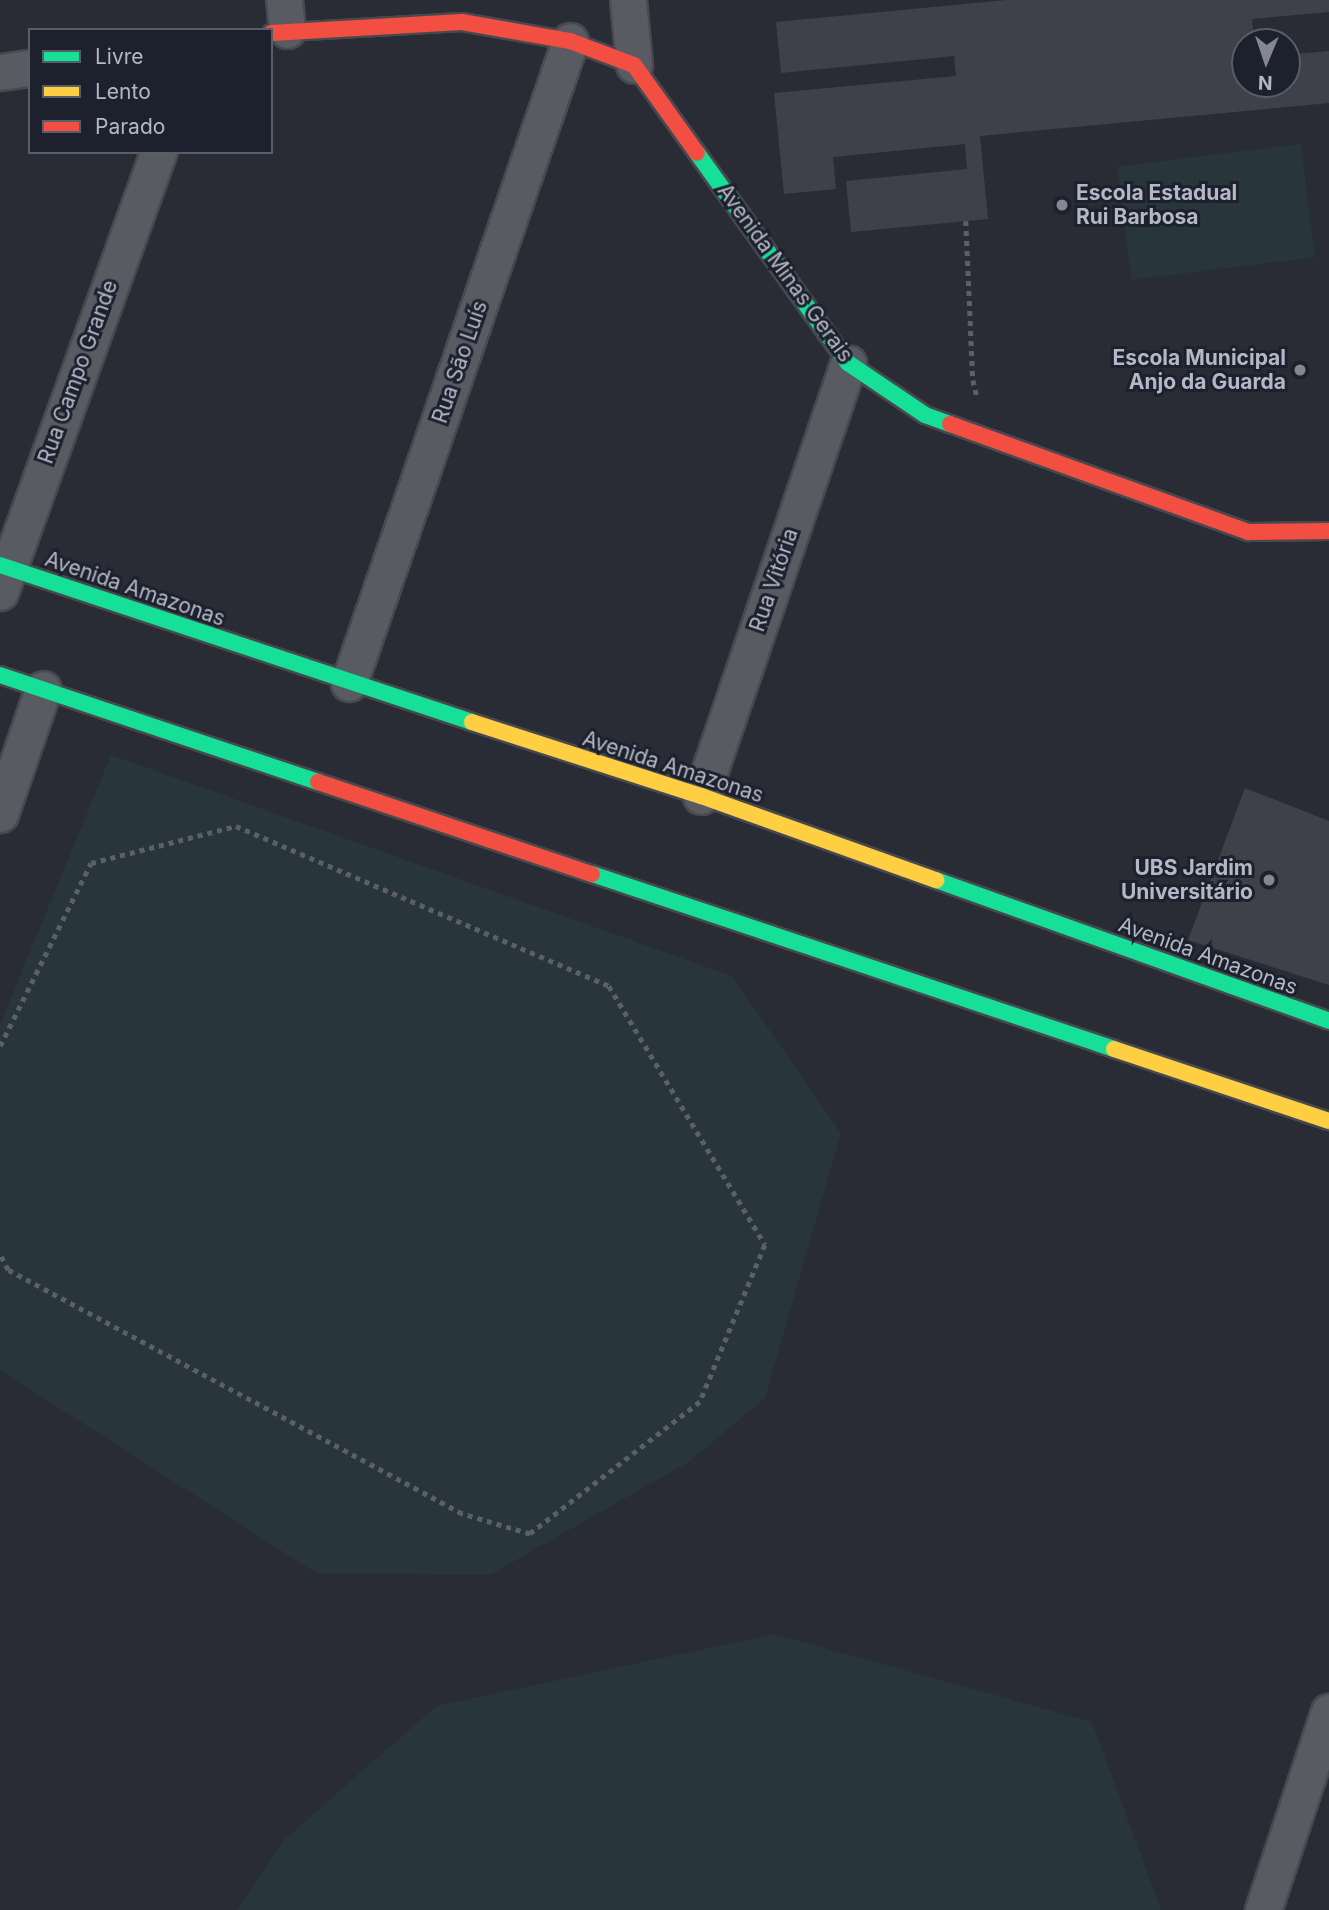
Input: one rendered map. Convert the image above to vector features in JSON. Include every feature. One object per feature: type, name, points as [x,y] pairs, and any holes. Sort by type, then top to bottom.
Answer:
[{"type":"street","points":[[281,21],[462,22],[570,41],[634,65],[628,0]]},
{"type":"street","name":"Rua São Luís","points":[[349,683],[570,41]]},
{"type":"street","name":"Avenida Minas Gerais","points":[[634,65],[848,363],[925,415],[1249,532],[1329,531]]},
{"type":"street","points":[[0,72],[28,68]]},
{"type":"street","name":"Rua Campo Grande","points":[[2,575],[157,154]]},
{"type":"street","name":"Rua Vitória","points":[[701,796],[848,363]]},
{"type":"street","name":"Avenida Amazonas","points":[[2,575],[701,796],[1329,1021]]},
{"type":"street","points":[[0,675],[1329,1121]]},
{"type":"street","points":[[0,814],[43,689]]},
{"type":"street","points":[[1263,1910],[1329,1712]]},
{"type":"path","points":[[966,221],[973,380],[987,438]]},
{"type":"path","points":[[0,1046],[91,863],[236,826],[609,986],[765,1245],[700,1402],[530,1534],[462,1514],[8,1270],[0,1255]]},
{"type":"shaded area","points":[[1301,144],[1315,257],[1131,280],[1117,167]]},
{"type":"shaded area","points":[[111,755],[732,976],[841,1133],[765,1398],[690,1461],[490,1575],[316,1573],[0,1370],[0,1024]]},
{"type":"shaded area","points":[[774,1634],[1092,1722],[1161,1910],[237,1910],[284,1840],[436,1706]]},
{"type":"building","name":"Escola Estadual Rui Barbosa","points":[[1007,0],[1329,0],[1329,12],[1252,19],[1253,28],[1231,28],[1231,98],[1301,98],[1301,54],[1329,51],[1329,103],[980,136],[988,219],[851,232],[846,181],[967,169],[965,144],[833,157],[836,189],[784,194],[774,93],[956,76],[954,56],[781,73],[776,22]]},
{"type":"building","name":"UBS Jardim Universitário","points":[[1245,788],[1329,821],[1329,985],[1188,940]]},
{"type":"traffic: fast","points":[[697,153],[848,363],[925,415],[950,424]]},
{"type":"traffic: fast","points":[[0,565],[472,722]]},
{"type":"traffic: fast","points":[[0,675],[318,782]]},
{"type":"traffic: fast","points":[[592,874],[1114,1049]]},
{"type":"traffic: fast","points":[[936,880],[1329,1021]]},
{"type":"traffic: slow","points":[[472,722],[701,796],[936,880]]},
{"type":"traffic: slow","points":[[1114,1049],[1329,1121]]},
{"type":"traffic: jam","points":[[273,33],[462,22],[570,41],[634,65],[697,153]]},
{"type":"traffic: jam","points":[[950,424],[1249,532],[1329,531]]},
{"type":"traffic: jam","points":[[318,782],[592,874]]},
{"type":"place","name":"Escola Estadual Rui Barbosa","points":[[1062,205]]},
{"type":"place","name":"Escola Municipal Anjo da Guarda","points":[[1300,370]]},
{"type":"place","name":"UBS Jardim Universitário","points":[[1269,880]]}]
